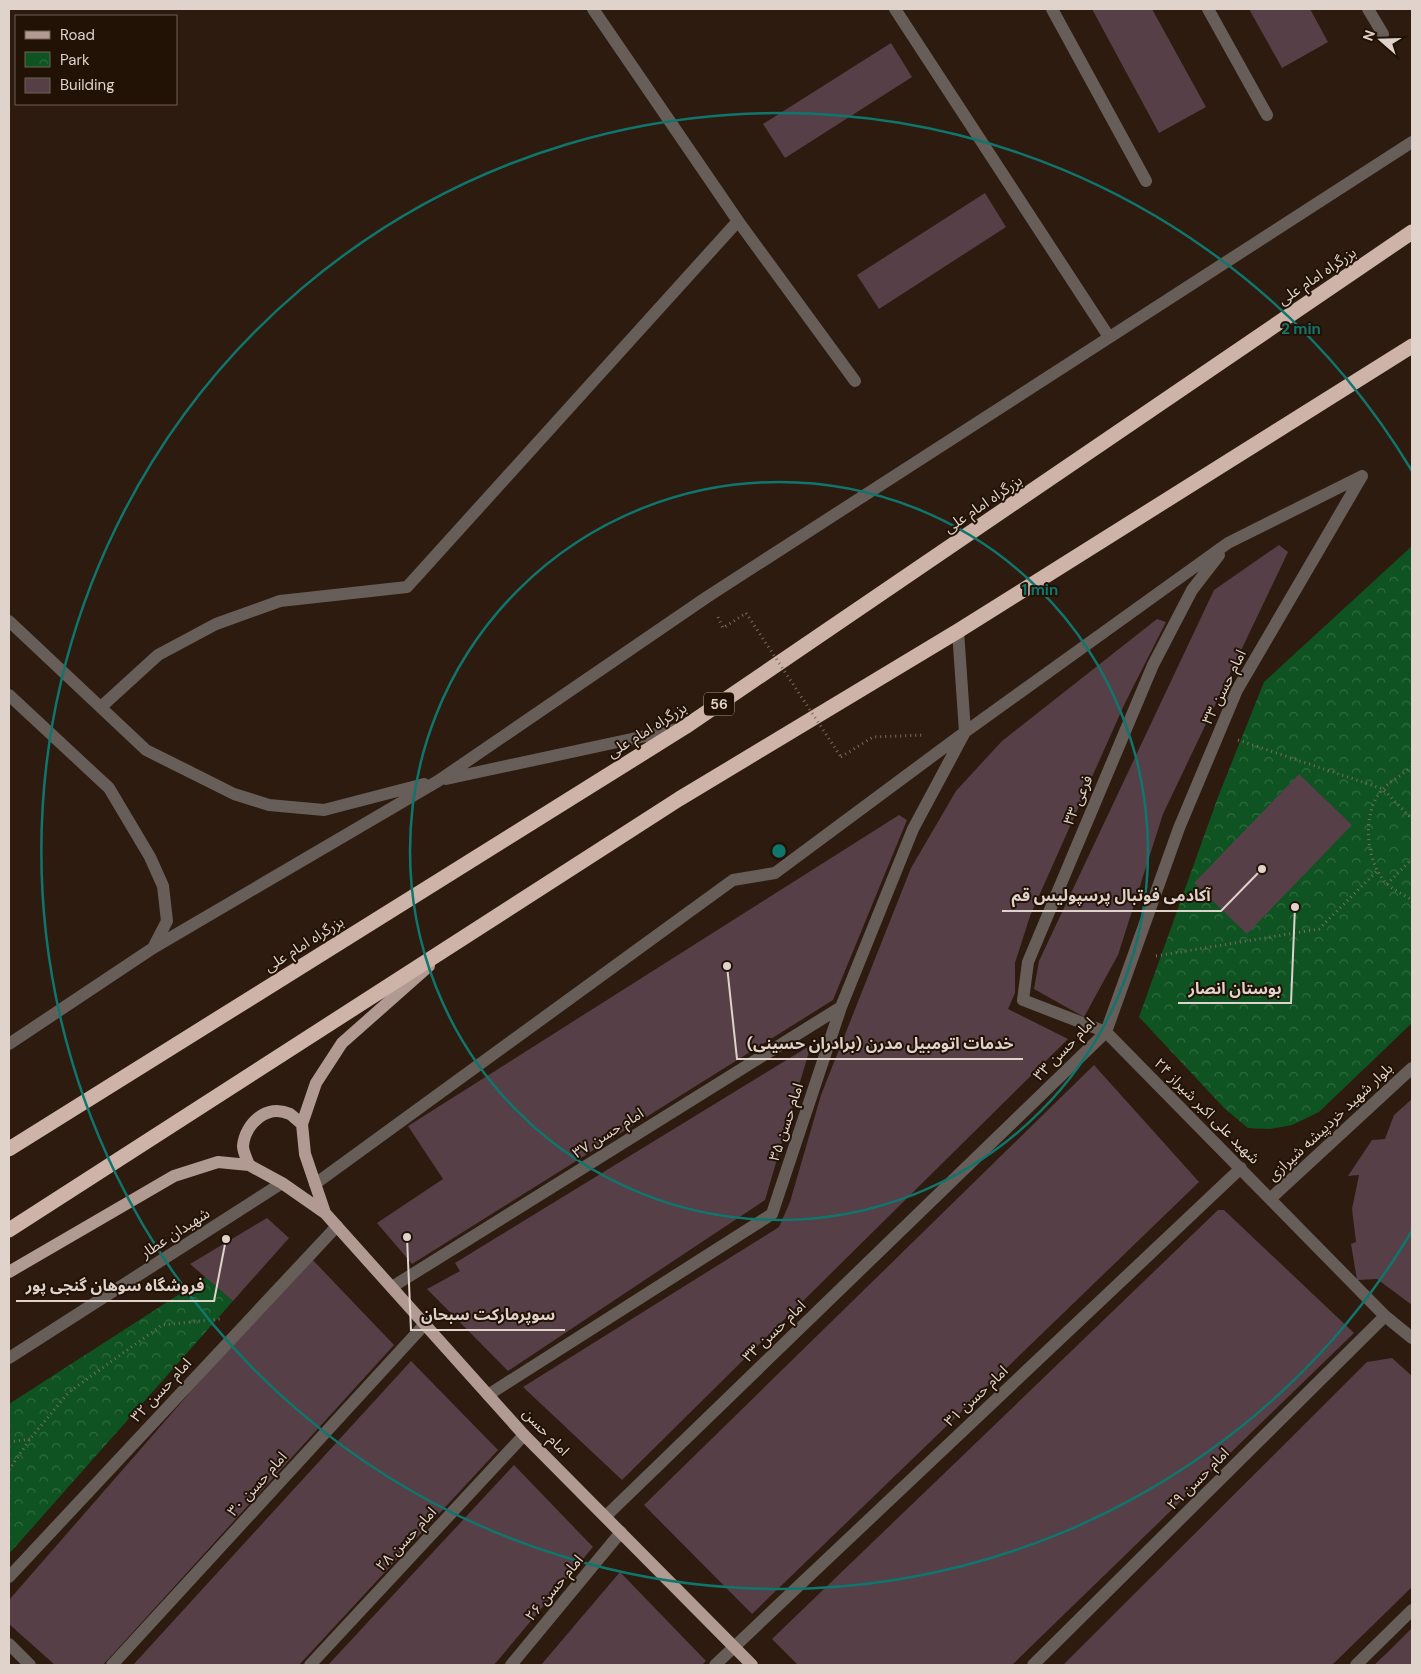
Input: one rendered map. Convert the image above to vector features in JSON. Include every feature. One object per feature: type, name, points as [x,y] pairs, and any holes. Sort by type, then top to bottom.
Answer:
[{"type":"highway","name":"بزرگراه امام علی","points":[[9,1149],[685,727],[1412,232]]},
{"type":"highway","points":[[9,1230],[678,799],[958,630],[1412,346]]},
{"type":"main road","points":[[325,1213],[305,1154],[302,1124],[316,1083],[342,1043],[456,942]]},
{"type":"main road","points":[[249,1165],[243,1149],[246,1132],[256,1118],[271,1112],[289,1114],[302,1124]]},
{"type":"main road","points":[[9,1272],[174,1176],[218,1162],[249,1165],[282,1183],[325,1213]]},
{"type":"main road","name":"امام حسن","points":[[325,1213],[524,1435],[752,1665]]},
{"type":"street","points":[[593,9],[738,221],[855,381]]},
{"type":"street","points":[[895,9],[1109,337]]},
{"type":"street","points":[[1052,9],[1146,181]]},
{"type":"street","points":[[1208,9],[1267,115]]},
{"type":"street","points":[[1368,9],[1383,34]]},
{"type":"street","points":[[9,1044],[153,948],[438,780],[708,597],[1412,142]]},
{"type":"street","points":[[101,707],[158,655],[216,624],[280,601],[407,587],[738,221]]},
{"type":"street","name":"امام حسن ۳۳","points":[[606,1516],[1106,1032],[1179,828],[1237,690],[1362,476],[1228,543]]},
{"type":"street","points":[[315,1184],[733,880],[775,873],[965,732],[1228,543]]},
{"type":"street","name":"فرعی ۳۳","points":[[1106,1032],[1023,1000],[1028,962],[1153,665],[1192,590],[1228,543]]},
{"type":"street","points":[[9,621],[146,750],[234,794],[269,804],[324,810],[438,780],[685,727]]},
{"type":"street","points":[[958,630],[965,732]]},
{"type":"street","points":[[9,695],[109,788],[150,856],[163,886],[167,922],[153,948]]},
{"type":"street","name":"امام حسن ۳۵","points":[[488,1395],[772,1214],[841,1007],[913,829],[965,732]]},
{"type":"street","name":"امام حسن ۳۷","points":[[392,1287],[841,1007]]},
{"type":"street","name":"شهید علی اکبر شیراز ۲۴","points":[[1106,1032],[1385,1316],[1412,1338]]},
{"type":"street","name":"بلوار شهید خردپیشه شیرازی","points":[[1270,1200],[1412,1068]]},
{"type":"street","name":"امام حسن ۳۱","points":[[715,1665],[1241,1168]]},
{"type":"street","name":"شهیدان عطار","points":[[9,1358],[282,1183]]},
{"type":"street","name":"امام حسن ۳۲","points":[[9,1577],[337,1226]]},
{"type":"street","name":"امام حسن ۲۹","points":[[1032,1665],[1385,1316]]},
{"type":"street","name":"امام حسن ۳۰","points":[[112,1665],[425,1324]]},
{"type":"street","name":"امام حسن ۲۸","points":[[310,1665],[524,1435]]},
{"type":"street","name":"امام حسن ۲۶","points":[[511,1665],[622,1532]]},
{"type":"street","points":[[1356,1665],[1412,1610]]},
{"type":"street","points":[[9,1644],[30,1665]]},
{"type":"path","points":[[723,628],[746,613],[841,758],[873,737],[965,732]]},
{"type":"path","points":[[1219,734],[1383,788],[1412,819]]},
{"type":"path","points":[[1412,767],[1383,788],[1370,815],[1368,844],[1377,871],[1387,884],[1412,900]]},
{"type":"path","points":[[1387,884],[1412,859]]},
{"type":"path","points":[[1132,960],[1319,929],[1377,871]]},
{"type":"path","points":[[9,1470],[30,1439],[69,1392],[162,1325],[254,1315]]},
{"type":"path","points":[[9,1442],[30,1439]]},
{"type":"green space","points":[[1412,546],[1412,1023],[1319,1112],[1292,1125],[1270,1129],[1248,1128],[1224,1108],[1139,1017],[1218,797],[1264,682]]},
{"type":"green space","points":[[206,1277],[233,1301],[9,1554],[9,1404]]},
{"type":"building","points":[[1092,9],[1152,9],[1206,107],[1159,133]]},
{"type":"building","points":[[1249,9],[1310,9],[1328,42],[1282,68]]},
{"type":"building","points":[[891,43],[912,77],[785,158],[763,124]]},
{"type":"building","points":[[985,193],[1006,227],[879,309],[857,275]]},
{"type":"building","points":[[1279,545],[1288,552],[1163,814],[1118,955],[1084,1017],[1034,989],[1039,961],[1214,590]]},
{"type":"building","points":[[1157,619],[1166,622],[1125,703],[1030,916],[1015,963],[1015,993],[1008,1009],[1068,1039],[622,1480],[523,1387],[779,1227],[790,1202],[821,1095],[911,868],[956,791],[1002,741]]},
{"type":"building","points":[[1299,774],[1352,825],[1247,934],[1194,883]]},
{"type":"building","points":[[899,815],[907,820],[833,1000],[412,1264],[377,1223],[443,1179],[408,1126]]},
{"type":"building","points":[[811,1045],[765,1200],[508,1371],[427,1289],[460,1271],[455,1263]]},
{"type":"building","points":[[1094,1065],[1199,1182],[752,1614],[644,1505]]},
{"type":"building","points":[[1412,1099],[1412,1305],[1377,1279],[1357,1280],[1351,1244],[1356,1242],[1352,1209],[1359,1175],[1348,1176],[1372,1140],[1385,1139],[1394,1115]]},
{"type":"building","points":[[1218,1210],[1224,1210],[1354,1333],[1012,1665],[798,1665],[772,1639]]},
{"type":"building","points":[[267,1218],[289,1238],[233,1301],[190,1264]]},
{"type":"building","points":[[309,1256],[394,1345],[103,1665],[55,1665],[9,1624],[9,1600]]},
{"type":"building","points":[[1392,1358],[1412,1376],[1412,1587],[1332,1665],[1063,1665],[1367,1362]]},
{"type":"building","points":[[411,1361],[498,1450],[299,1665],[133,1665]]},
{"type":"building","points":[[514,1465],[593,1547],[494,1665],[328,1665]]},
{"type":"building","points":[[620,1572],[706,1661],[702,1665],[541,1665]]},
{"type":"building","points":[[1412,1628],[1412,1665],[1374,1665],[1388,1652]]},
{"type":"place","name":"آکادمی فوتبال پرسپولیس قم","points":[[1262,869]]},
{"type":"place","name":"بوستان انصار","points":[[1295,907]]},
{"type":"place","name":"خدمات اتومبیل مدرن (برادران حسینی)","points":[[727,966]]},
{"type":"place","name":"سوپرمارکت سبحان","points":[[407,1237]]},
{"type":"place","name":"فروشگاه سوهان گنجی پور","points":[[226,1239]]}]
